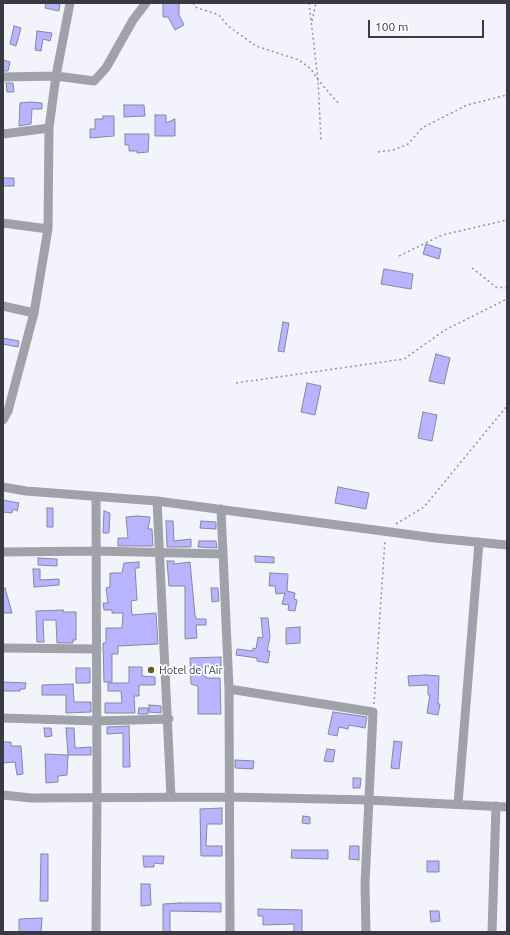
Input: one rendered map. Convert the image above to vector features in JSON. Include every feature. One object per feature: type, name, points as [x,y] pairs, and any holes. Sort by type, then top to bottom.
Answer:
[{"type":"street","points":[[3,420],[34,313],[48,229],[49,128],[56,76],[70,3]]},
{"type":"street","points":[[3,77],[56,76],[94,81],[101,76],[133,20],[146,3]]},
{"type":"street","points":[[3,134],[49,128]]},
{"type":"street","points":[[3,223],[48,229]]},
{"type":"street","points":[[3,306],[34,313]]},
{"type":"street","points":[[3,487],[96,497],[157,501],[507,545]]},
{"type":"street","points":[[96,497],[98,798],[96,932]]},
{"type":"street","points":[[157,501],[171,797]]},
{"type":"street","points":[[221,509],[228,689],[230,932]]},
{"type":"street","points":[[458,804],[479,542]]},
{"type":"street","points":[[3,552],[96,551],[222,554]]},
{"type":"street","points":[[3,648],[97,649]]},
{"type":"street","points":[[228,689],[373,712],[365,884],[366,932]]},
{"type":"street","points":[[3,718],[97,721],[168,719]]},
{"type":"street","points":[[3,795],[31,798],[230,797],[368,800],[507,807]]},
{"type":"street","points":[[492,932],[496,806]]},
{"type":"path","points":[[192,3],[195,7],[219,15],[228,26],[256,46],[300,60],[311,69],[318,80],[339,104]]},
{"type":"path","points":[[309,3],[318,80],[321,140]]},
{"type":"path","points":[[311,23],[316,3]]},
{"type":"path","points":[[378,152],[393,150],[408,144],[422,128],[467,105],[507,95]]},
{"type":"path","points":[[399,256],[442,235],[507,220]]},
{"type":"path","points":[[472,268],[496,287],[507,288]]},
{"type":"path","points":[[236,383],[404,359],[445,330],[507,299]]},
{"type":"path","points":[[373,712],[385,530],[424,507],[507,406]]},
{"type":"building","points":[[46,3],[60,4],[59,11],[45,8]]},
{"type":"building","points":[[163,3],[179,3],[179,15],[184,25],[175,30],[168,17],[163,17]]},
{"type":"building","points":[[14,26],[21,28],[16,46],[10,44]]},
{"type":"building","points":[[37,31],[52,33],[50,41],[43,39],[41,51],[35,50]]},
{"type":"building","points":[[3,60],[10,62],[8,71],[3,71]]},
{"type":"building","points":[[6,83],[13,83],[14,92],[7,92]]},
{"type":"building","points":[[20,103],[42,103],[42,109],[32,109],[31,124],[19,126]]},
{"type":"building","points":[[124,105],[144,105],[145,116],[124,117]]},
{"type":"building","points":[[155,115],[166,115],[166,123],[175,119],[175,136],[155,136]]},
{"type":"building","points":[[103,116],[114,116],[114,136],[90,138],[90,129],[95,129],[95,119],[103,119]]},
{"type":"building","points":[[125,134],[149,134],[148,152],[137,153],[137,151],[129,151],[129,145],[125,145]]},
{"type":"building","points":[[3,178],[14,178],[14,186],[3,186]]},
{"type":"building","points":[[426,244],[441,249],[439,259],[423,254]]},
{"type":"building","points":[[384,269],[413,274],[411,289],[381,284]]},
{"type":"building","points":[[283,322],[289,323],[284,352],[278,351]]},
{"type":"building","points":[[3,338],[19,341],[18,347],[3,344]]},
{"type":"building","points":[[436,354],[450,358],[444,384],[429,381]]},
{"type":"building","points":[[307,383],[321,386],[315,415],[301,412]]},
{"type":"building","points":[[423,412],[437,415],[432,441],[418,438]]},
{"type":"building","points":[[338,487],[369,493],[366,509],[335,503]]},
{"type":"building","points":[[3,500],[19,503],[17,511],[13,509],[12,513],[3,512]]},
{"type":"building","points":[[47,508],[53,508],[53,527],[47,527]]},
{"type":"building","points":[[104,511],[110,513],[109,533],[103,533]]},
{"type":"building","points":[[126,517],[150,517],[148,529],[152,529],[153,546],[118,546],[118,538],[128,538]]},
{"type":"building","points":[[166,521],[173,521],[174,541],[191,539],[191,547],[167,547]]},
{"type":"building","points":[[201,521],[216,522],[216,529],[200,528]]},
{"type":"building","points":[[199,541],[216,541],[217,548],[198,547]]},
{"type":"building","points":[[255,556],[274,557],[274,563],[255,562]]},
{"type":"building","points":[[38,558],[57,559],[57,566],[38,565]]},
{"type":"building","points":[[167,561],[174,561],[174,564],[190,562],[196,619],[206,619],[206,625],[196,625],[197,638],[185,639],[185,586],[169,586]]},
{"type":"building","points":[[139,562],[139,568],[135,568],[137,600],[131,601],[132,615],[156,613],[158,644],[118,646],[118,654],[112,654],[112,682],[104,682],[103,643],[106,643],[106,628],[122,628],[123,613],[112,613],[112,610],[104,610],[103,603],[108,603],[106,588],[110,587],[110,573],[122,573],[124,563]]},
{"type":"building","points":[[33,569],[40,569],[40,580],[59,579],[59,585],[34,587]]},
{"type":"building","points":[[270,573],[288,574],[287,591],[295,593],[294,599],[297,600],[295,611],[288,610],[289,605],[282,604],[285,593],[276,594],[275,586],[269,586]]},
{"type":"building","points":[[5,588],[12,613],[3,613],[3,589]]},
{"type":"building","points":[[211,588],[218,588],[219,601],[212,602]]},
{"type":"building","points":[[63,610],[63,612],[76,612],[76,640],[73,640],[73,643],[57,643],[56,620],[43,620],[44,642],[37,642],[36,611]]},
{"type":"building","points":[[261,618],[268,618],[270,637],[267,651],[270,651],[268,663],[257,661],[257,658],[236,655],[237,649],[253,651],[253,648],[256,649],[258,637],[263,638]]},
{"type":"building","points":[[300,627],[300,643],[286,644],[286,628]]},
{"type":"building","points":[[221,657],[221,666],[206,666],[206,678],[220,678],[221,714],[198,714],[198,686],[191,684],[190,658]]},
{"type":"building","points":[[129,667],[142,667],[142,676],[155,677],[155,685],[139,685],[139,696],[134,696],[135,713],[105,713],[105,703],[122,703],[121,691],[108,691],[108,683],[129,683]]},
{"type":"building","points":[[76,668],[90,668],[90,683],[76,683]]},
{"type":"building","points":[[408,676],[439,676],[438,704],[440,704],[438,715],[427,713],[430,695],[428,695],[428,685],[409,686]]},
{"type":"building","points":[[3,682],[26,683],[25,689],[20,689],[20,691],[3,691]]},
{"type":"building","points":[[73,684],[74,702],[91,702],[91,712],[66,713],[66,695],[42,695],[42,685]]},
{"type":"building","points":[[149,705],[161,706],[161,713],[149,712]]},
{"type":"building","points":[[139,708],[148,708],[148,714],[138,714]]},
{"type":"building","points":[[333,712],[367,717],[365,728],[349,725],[348,729],[339,727],[337,736],[328,734]]},
{"type":"building","points":[[129,726],[130,767],[123,767],[123,733],[107,734],[107,727]]},
{"type":"building","points":[[44,728],[51,728],[52,736],[45,737]]},
{"type":"building","points":[[66,728],[74,728],[75,748],[91,747],[91,755],[68,755]]},
{"type":"building","points":[[394,741],[402,742],[399,769],[391,768]]},
{"type":"building","points":[[3,742],[11,742],[11,746],[21,746],[23,774],[17,775],[15,762],[3,763]]},
{"type":"building","points":[[327,749],[335,750],[333,762],[324,761]]},
{"type":"building","points":[[45,754],[68,755],[67,775],[58,776],[58,782],[46,783]]},
{"type":"building","points":[[235,760],[254,761],[253,769],[235,768]]},
{"type":"building","points":[[353,778],[361,778],[360,788],[353,788]]},
{"type":"building","points":[[222,808],[222,824],[207,824],[206,846],[222,846],[222,856],[201,856],[200,809]]},
{"type":"building","points":[[303,816],[310,817],[310,824],[302,823]]},
{"type":"building","points":[[350,846],[359,846],[359,860],[349,859]]},
{"type":"building","points":[[292,850],[328,850],[328,859],[291,858]]},
{"type":"building","points":[[41,854],[48,854],[48,901],[40,901]]},
{"type":"building","points":[[143,856],[164,856],[163,864],[154,863],[154,867],[144,867]]},
{"type":"building","points":[[427,861],[439,861],[439,872],[427,872]]},
{"type":"building","points":[[141,884],[150,884],[151,905],[141,906]]},
{"type":"building","points":[[221,903],[221,912],[170,911],[170,932],[163,932],[163,904]]},
{"type":"building","points":[[258,909],[302,910],[302,932],[294,932],[294,924],[263,925],[263,916],[258,916]]},
{"type":"building","points":[[430,911],[439,911],[440,921],[431,922]]},
{"type":"building","points":[[42,918],[41,932],[19,932],[19,919]]},
{"type":"place","name":"Hotel de l'Air","points":[[151,670]]}]
